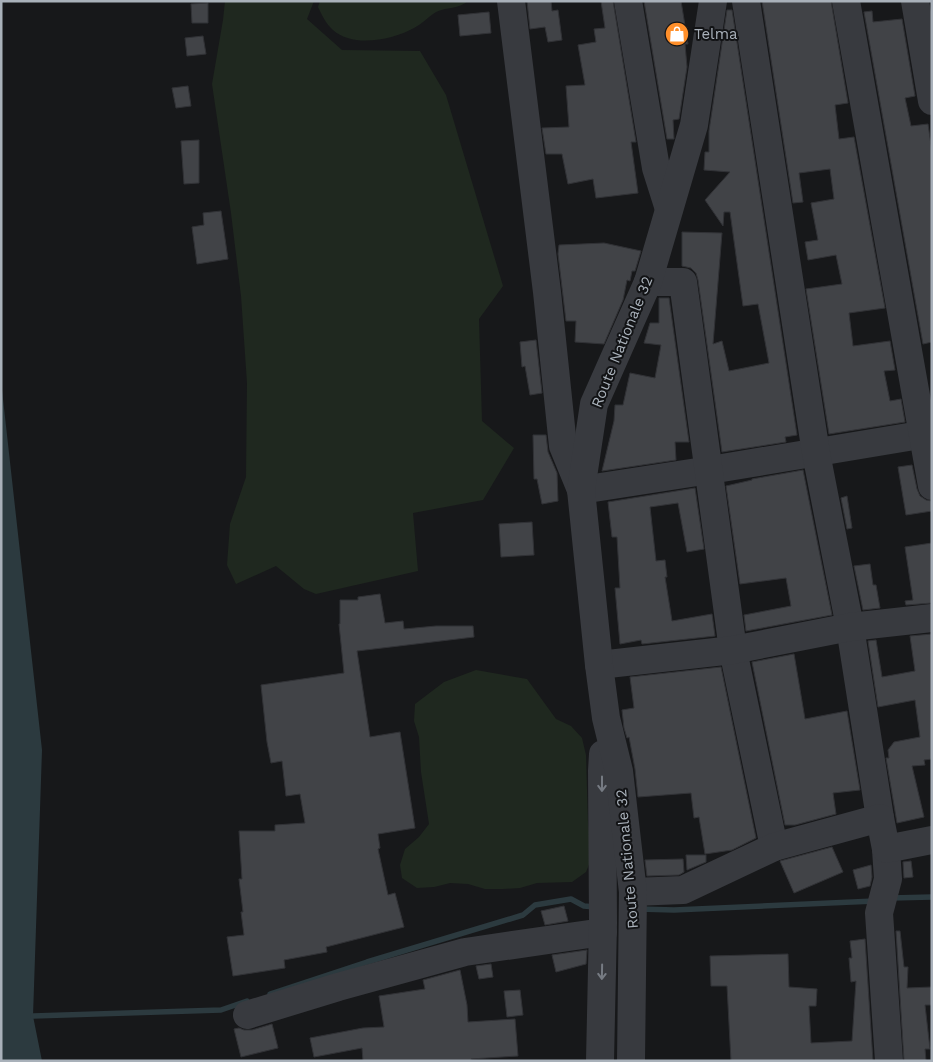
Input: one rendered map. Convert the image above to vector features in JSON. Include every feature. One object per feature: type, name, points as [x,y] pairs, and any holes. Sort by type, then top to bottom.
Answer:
[{"type":"street","points":[[511,1],[547,292],[563,446],[581,490],[928,434]]},
{"type":"street","points":[[628,1],[656,168],[669,209]]},
{"type":"street","name":"Route Nationale 32","points":[[632,1061],[633,896],[620,771],[606,718],[599,664],[581,490],[594,404],[648,282],[694,125],[713,1]]},
{"type":"street","points":[[746,1],[816,453],[850,628],[886,849],[888,879],[879,913],[888,1061]]},
{"type":"street","points":[[846,1],[928,434],[932,486]]},
{"type":"street","points":[[914,1],[926,30],[932,101]]},
{"type":"street","points":[[648,282],[683,282],[733,650],[774,847]]},
{"type":"street","points":[[599,664],[733,650],[850,628],[932,618]]},
{"type":"street","name":"Route Nationale 32","points":[[600,1061],[603,928],[602,771],[606,718]]},
{"type":"street","points":[[633,896],[683,890],[774,847],[880,818]]},
{"type":"street","points":[[886,849],[932,840]]},
{"type":"street","points":[[247,1015],[338,987],[465,952],[603,928]]},
{"type":"shaded area","points":[[225,1],[314,1],[307,19],[342,50],[420,51],[446,95],[503,286],[479,319],[482,421],[514,448],[483,500],[413,513],[418,571],[316,594],[304,589],[276,566],[236,584],[227,565],[230,524],[246,477],[247,383],[241,296],[212,84]]},
{"type":"shaded area","points":[[320,1],[468,1],[464,4],[436,12],[417,26],[395,36],[384,39],[362,40],[341,36],[333,30],[318,7]]},
{"type":"shaded area","points":[[1,381],[42,750],[33,1016],[42,1061],[1,1061]]},
{"type":"shaded area","points":[[476,670],[527,679],[556,719],[571,726],[582,738],[586,755],[588,823],[592,857],[586,872],[572,882],[537,883],[520,888],[503,889],[485,889],[468,884],[450,883],[434,887],[417,888],[402,878],[400,865],[405,849],[419,837],[429,824],[421,772],[419,737],[414,721],[415,704],[444,682]]},
{"type":"building","points":[[527,1],[551,1],[552,11],[558,10],[562,40],[548,42],[545,27],[530,29]]},
{"type":"building","points":[[601,1],[613,1],[636,142],[631,142],[638,193],[596,198],[593,179],[568,184],[562,154],[546,154],[542,128],[569,127],[566,86],[585,85],[578,45],[596,42],[594,29],[605,28]]},
{"type":"building","points":[[644,1],[681,1],[688,44],[685,44],[687,67],[679,119],[673,120],[674,139],[667,139]]},
{"type":"building","points":[[762,1],[831,1],[848,103],[835,105],[839,139],[854,137],[885,308],[849,313],[853,346],[890,341],[895,370],[884,371],[890,401],[901,399],[905,422],[829,434],[806,289],[842,284],[836,255],[808,260],[805,242],[818,240],[811,203],[834,199],[830,169],[799,173],[803,202],[793,203]]},
{"type":"building","points":[[208,3],[208,23],[192,23],[191,4]]},
{"type":"building","points":[[727,10],[732,10],[797,435],[785,437],[786,442],[722,452],[698,280],[696,273],[691,268],[682,266],[682,232],[722,233],[713,344],[722,341],[729,371],[769,363],[758,304],[743,306],[730,212],[724,212],[723,226],[705,200],[730,172],[704,170],[705,152],[709,152],[709,131]]},
{"type":"building","points":[[872,11],[873,22],[902,19],[915,96],[905,98],[911,126],[928,124],[932,152],[932,342],[923,344],[864,12]]},
{"type":"building","points":[[489,12],[491,33],[460,36],[458,15]]},
{"type":"building","points":[[203,36],[206,54],[187,56],[185,38]]},
{"type":"building","points":[[188,86],[191,106],[176,108],[172,88]]},
{"type":"building","points":[[199,140],[199,183],[184,184],[181,141]]},
{"type":"building","points":[[221,211],[228,259],[197,264],[192,227],[204,225],[203,213]]},
{"type":"building","points":[[604,243],[641,251],[635,271],[632,271],[630,281],[627,280],[623,300],[604,344],[575,342],[576,321],[566,321],[558,254],[559,245]]},
{"type":"building","points":[[659,298],[669,298],[689,442],[675,442],[676,460],[602,471],[614,421],[615,405],[623,405],[630,373],[655,378],[661,345],[644,343],[650,323],[659,323]]},
{"type":"building","points":[[536,340],[542,393],[530,395],[525,366],[522,367],[520,342]]},
{"type":"building","points":[[533,435],[546,435],[548,452],[557,473],[558,501],[542,504],[537,479],[534,479]]},
{"type":"building","points":[[912,465],[920,496],[932,501],[932,511],[906,515],[898,467]]},
{"type":"building","points":[[803,470],[832,615],[746,631],[744,615],[791,606],[786,578],[740,584],[726,486],[752,479]]},
{"type":"building","points":[[695,488],[704,549],[687,552],[678,503],[650,507],[656,561],[665,560],[667,577],[665,577],[672,621],[712,614],[715,636],[642,644],[641,640],[620,644],[615,588],[620,588],[617,537],[612,537],[608,502]]},
{"type":"building","points":[[847,496],[852,528],[847,529],[841,498]]},
{"type":"building","points":[[532,522],[534,555],[501,557],[499,524]]},
{"type":"building","points":[[932,543],[932,603],[906,605],[905,601],[913,600],[905,547]]},
{"type":"building","points":[[870,564],[873,585],[876,585],[880,608],[863,610],[854,566]]},
{"type":"building","points":[[380,594],[385,623],[403,621],[404,629],[436,626],[473,626],[474,637],[357,651],[370,737],[400,732],[415,828],[378,834],[380,848],[378,849],[388,895],[395,893],[404,927],[326,947],[327,952],[284,960],[285,968],[233,976],[227,937],[244,935],[239,879],[242,879],[239,831],[275,831],[275,825],[305,823],[300,794],[286,796],[282,761],[271,763],[261,685],[344,673],[339,624],[340,600],[358,600],[358,597]]},
{"type":"building","points":[[932,634],[932,759],[924,760],[925,765],[912,766],[924,817],[897,823],[886,758],[889,758],[888,750],[894,742],[920,737],[915,700],[878,707],[868,641],[876,640],[882,677],[915,671],[910,636]]},
{"type":"building","points":[[794,654],[805,719],[847,711],[860,790],[833,793],[836,814],[795,825],[785,825],[752,662]]},
{"type":"building","points":[[721,667],[756,838],[732,850],[705,854],[699,817],[694,818],[691,793],[638,797],[635,769],[629,737],[627,738],[624,728],[622,710],[634,708],[630,677]]},
{"type":"building","points":[[832,847],[843,872],[794,893],[780,861]]},
{"type":"building","points":[[686,855],[706,855],[706,862],[687,870]]},
{"type":"building","points":[[683,859],[684,872],[679,875],[647,876],[645,860]]},
{"type":"building","points":[[911,861],[913,877],[904,878],[903,862]]},
{"type":"building","points":[[871,865],[872,877],[870,886],[858,889],[853,870]]},
{"type":"building","points":[[564,906],[568,921],[545,925],[541,911]]},
{"type":"building","points":[[896,931],[900,931],[904,967],[908,967],[907,988],[932,987],[932,1005],[925,1005],[930,1049],[925,1049],[926,1061],[904,1061]]},
{"type":"building","points":[[865,939],[873,1061],[731,1061],[727,986],[711,986],[710,956],[788,954],[789,987],[817,989],[816,1006],[809,1006],[811,1043],[852,1041],[856,981],[851,982],[849,958],[852,958],[850,941]]},
{"type":"building","points":[[587,950],[586,964],[556,972],[552,955]]},
{"type":"building","points":[[491,964],[493,977],[479,979],[476,966]]},
{"type":"building","points":[[460,970],[467,1005],[468,1022],[515,1019],[518,1056],[471,1059],[471,1061],[363,1061],[362,1048],[314,1057],[310,1038],[363,1028],[384,1027],[379,996],[425,989],[423,980]]},
{"type":"building","points":[[520,990],[523,1015],[507,1017],[504,991]]},
{"type":"building","points":[[272,1024],[278,1048],[241,1057],[234,1029],[252,1030]]},
{"type":"waterway","points":[[891,898],[932,897]]},
{"type":"waterway","points":[[270,994],[367,962],[523,915],[535,905],[571,899],[584,906],[595,907]]},
{"type":"waterway","points":[[639,909],[674,910],[875,901]]},
{"type":"waterway","points":[[33,1016],[221,1010],[247,1001]]},
{"type":"place","name":"Telma","points":[[677,34]]}]
